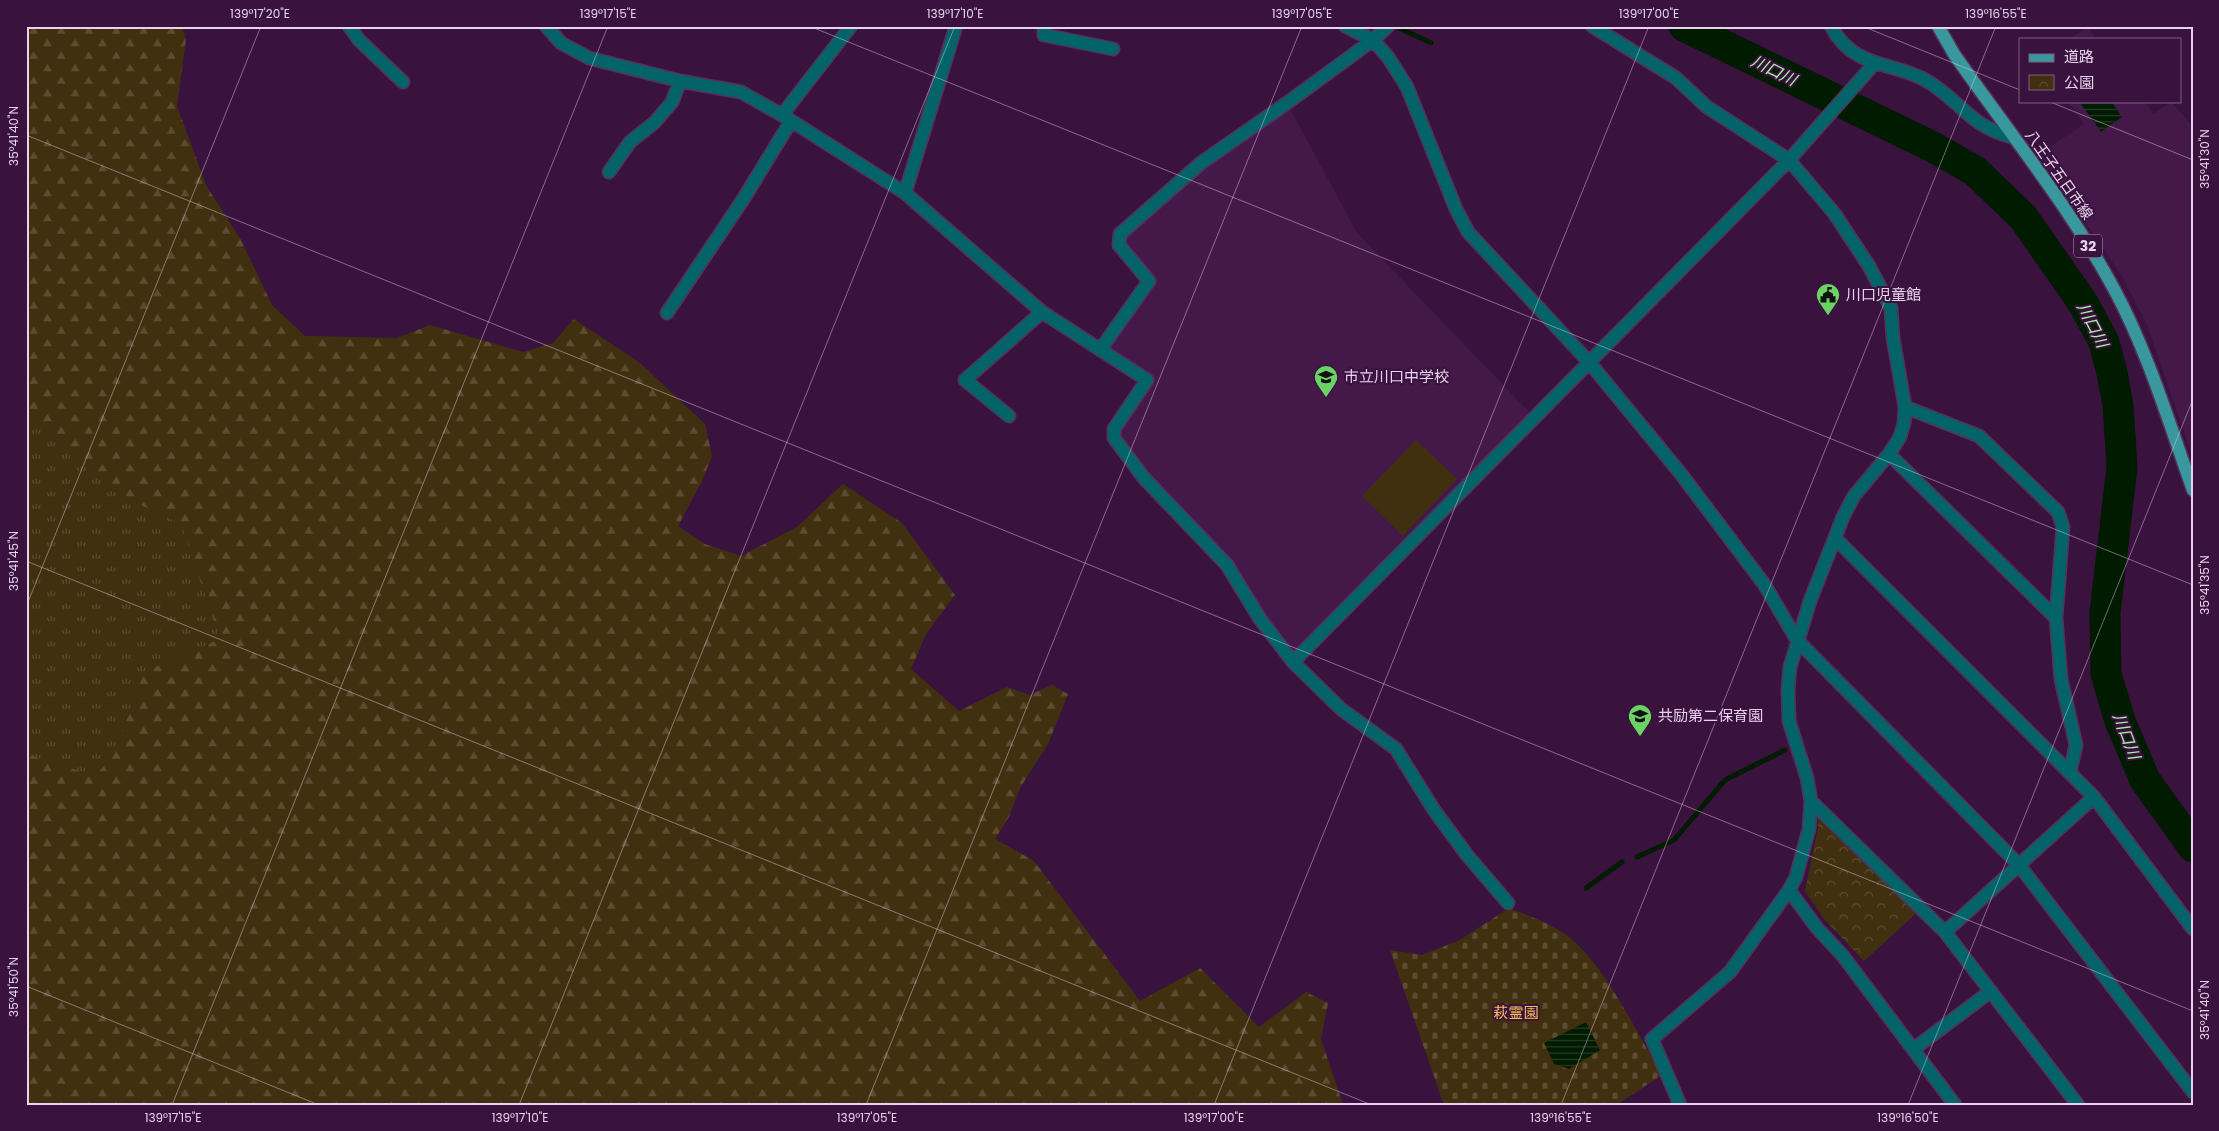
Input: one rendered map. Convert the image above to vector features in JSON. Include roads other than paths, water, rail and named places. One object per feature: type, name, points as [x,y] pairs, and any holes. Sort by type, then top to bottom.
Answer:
[{"type":"main road","name":"八王子五日市線","points":[[1938,26],[1954,54],[2077,229],[2118,296],[2138,340],[2193,490]]},
{"type":"street","points":[[349,26],[359,40],[403,82]]},
{"type":"street","points":[[546,26],[561,44],[589,58],[680,81],[741,92],[786,118],[905,193],[1042,312],[1147,380],[1114,429],[1114,438],[1144,478],[1227,565],[1260,619],[1293,662],[1341,709],[1396,749],[1434,810],[1467,855],[1508,903]]},
{"type":"street","points":[[667,313],[744,198],[786,118],[851,26]]},
{"type":"street","points":[[905,193],[956,26]]},
{"type":"street","points":[[1044,26],[1044,35],[1113,49]]},
{"type":"street","points":[[1345,26],[1373,40],[1388,57],[1407,87],[1456,209],[1468,232],[1589,362],[1681,474],[1764,584],[1797,640],[2019,865],[2193,1092]]},
{"type":"street","points":[[1592,26],[1676,78],[1706,107],[1789,160],[1834,213],[1869,266],[1891,308],[1893,338],[1905,407],[1900,437],[1889,454],[1854,496],[1821,569],[1790,667],[1788,689],[1789,722],[1807,778],[1811,801],[1809,829],[1796,877],[1789,890],[1730,972],[1652,1038],[1680,1105]]},
{"type":"street","points":[[1831,26],[1836,37],[1874,64],[1927,81],[1988,130],[2012,137]]},
{"type":"street","points":[[1100,350],[1149,282],[1119,245],[1120,234],[1201,163],[1387,28]]},
{"type":"street","points":[[1293,662],[1789,160],[1874,64]]},
{"type":"street","points":[[609,172],[630,142],[655,122],[672,102],[680,81]]},
{"type":"street","points":[[1009,416],[965,380],[1042,312]]},
{"type":"street","points":[[1905,407],[1979,436],[2058,512],[2063,527],[2056,618],[2061,680],[2076,745],[2070,772]]},
{"type":"street","points":[[1889,454],[2056,618]]},
{"type":"street","points":[[1835,538],[2094,797],[2193,929]]},
{"type":"street","points":[[1945,932],[2094,797]]},
{"type":"street","points":[[1811,801],[1945,932],[2078,1105]]},
{"type":"street","points":[[1789,890],[1915,1048],[1955,1105]]},
{"type":"street","points":[[1915,1048],[1991,991]]},
{"type":"waterway","points":[[1395,26],[1431,43]]},
{"type":"waterway","name":"川口川","points":[[1684,26],[1933,147],[1975,171],[2023,217],[2083,303],[2104,342],[2112,373],[2118,405],[2122,467],[2105,613],[2106,674],[2120,721],[2145,780],[2193,847]]},
{"type":"waterway","points":[[1637,857],[1674,840],[1725,780],[1785,750]]},
{"type":"waterway","points":[[1586,888],[1622,862]]},
{"type":"place","name":"川口児童館","points":[[1828,316]]},
{"type":"place","name":"市立川口中学校","points":[[1326,398]]},
{"type":"place","name":"共励第二保育園","points":[[1640,737]]},
{"type":"park label","name":"萩霊園","points":[[1516,1013]]}]
